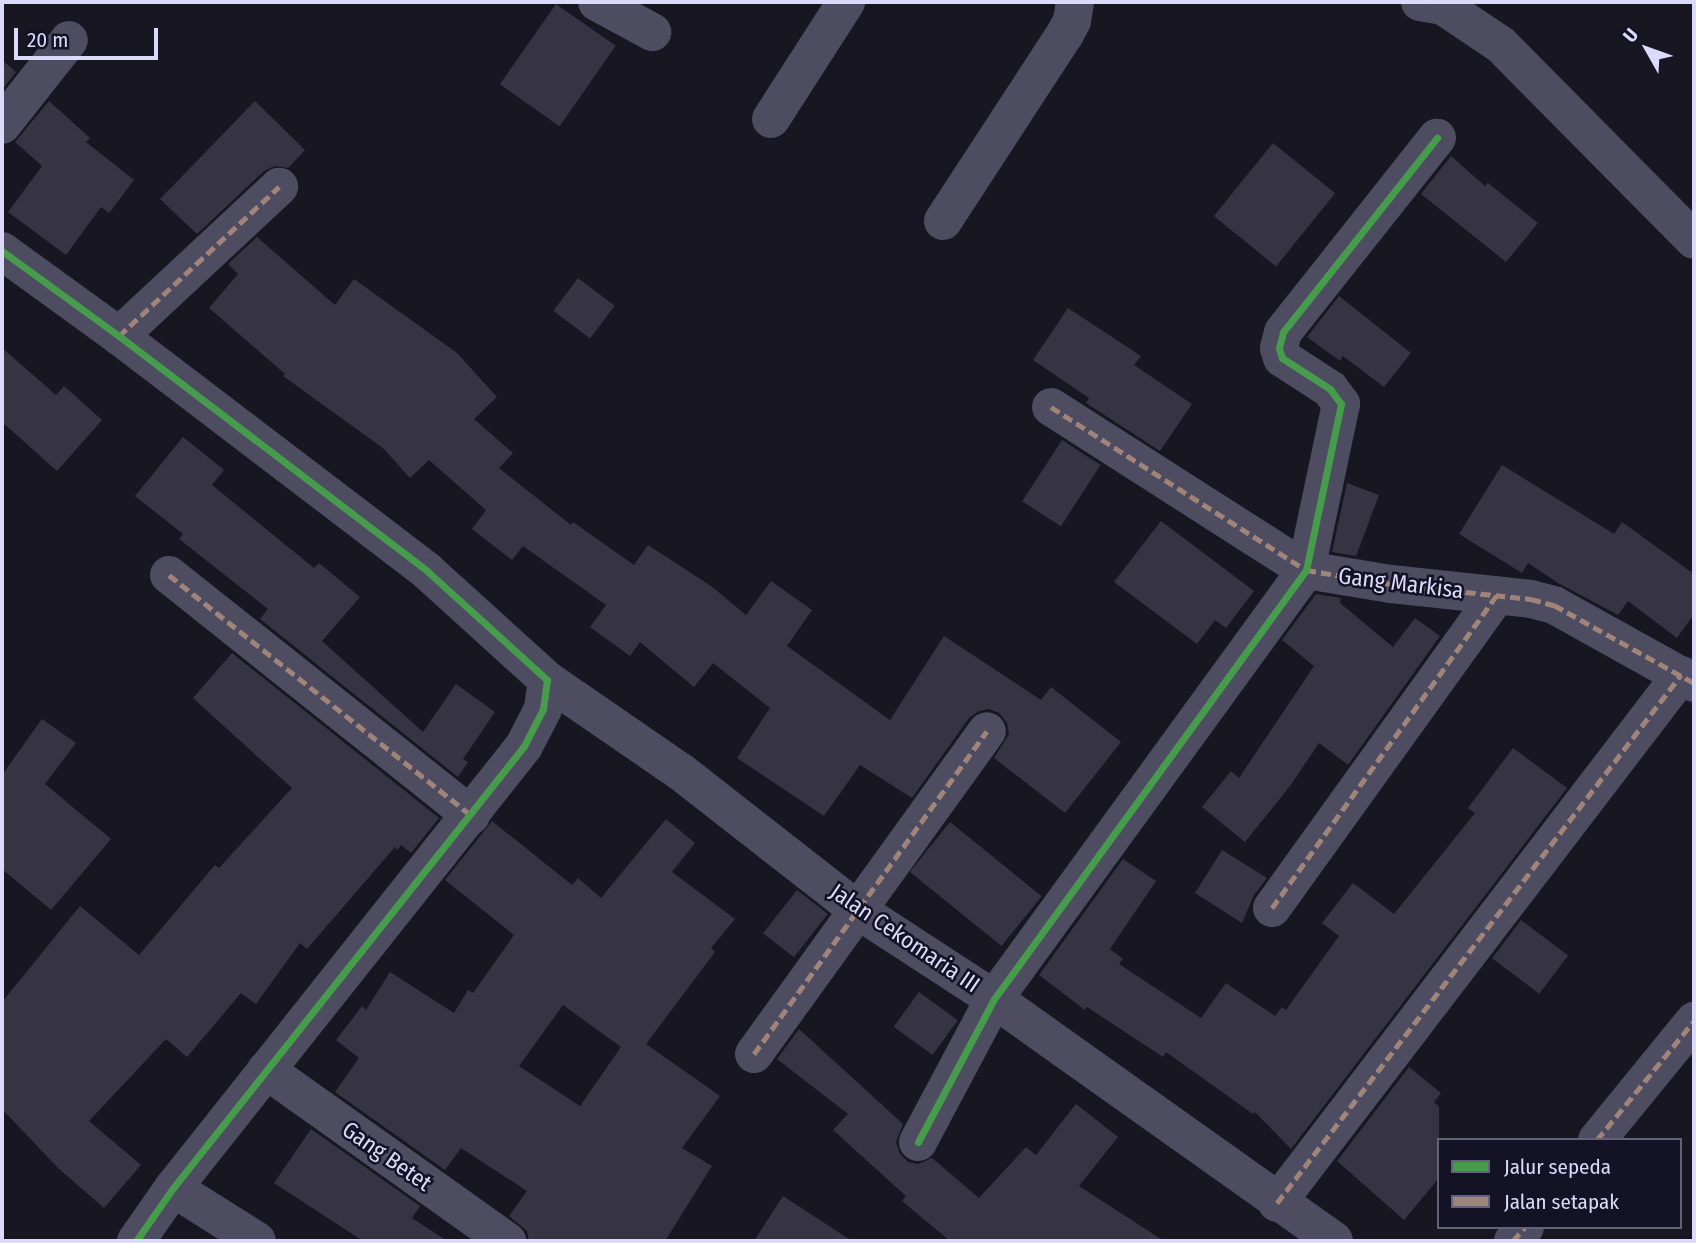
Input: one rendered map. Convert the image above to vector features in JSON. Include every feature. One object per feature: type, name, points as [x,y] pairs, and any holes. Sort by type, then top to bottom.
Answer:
[{"type":"street","points":[[597,2],[652,32]]},
{"type":"street","points":[[771,119],[846,2]]},
{"type":"street","points":[[943,221],[1066,34],[1072,22],[1075,2]]},
{"type":"street","points":[[1420,2],[1443,6],[1501,45],[1694,240]]},
{"type":"street","points":[[2,125],[69,40]]},
{"type":"street","points":[[918,1142],[994,999],[1306,570],[1340,424],[1341,404],[1330,389],[1282,358],[1279,348],[1283,332],[1437,138]]},
{"type":"street","points":[[119,336],[279,187]]},
{"type":"street","name":"Jalan Cekomaria III","points":[[2,251],[119,336],[427,571],[547,680],[681,772],[859,911],[994,999],[1276,1203],[1334,1241]]},
{"type":"street","name":"Gang Markisa","points":[[1051,407],[1306,570],[1554,605],[1688,679]]},
{"type":"street","points":[[169,575],[471,814]]},
{"type":"street","points":[[1272,908],[1497,595]]},
{"type":"street","points":[[1276,1203],[1688,679]]},
{"type":"street","points":[[136,1241],[173,1188],[524,746],[543,709],[547,680]]},
{"type":"street","points":[[754,1054],[986,731]]},
{"type":"street","points":[[1599,1138],[1694,1021]]},
{"type":"street","name":"Gang Betet","points":[[266,1070],[507,1241]]},
{"type":"street","points":[[173,1188],[257,1241]]},
{"type":"building","points":[[556,4],[616,46],[560,126],[500,84]]},
{"type":"building","points":[[2,60],[16,72],[2,90]]},
{"type":"building","points":[[49,101],[90,138],[86,142],[134,180],[109,213],[101,207],[66,255],[8,212],[42,166],[15,142]]},
{"type":"building","points":[[255,101],[305,150],[288,168],[275,166],[264,171],[197,234],[160,199]]},
{"type":"building","points":[[1273,143],[1335,193],[1276,266],[1214,216]]},
{"type":"building","points":[[1451,156],[1485,186],[1488,183],[1538,223],[1506,262],[1421,194]]},
{"type":"building","points":[[257,237],[335,305],[354,279],[457,353],[497,397],[474,419],[513,453],[499,468],[571,525],[573,522],[634,565],[648,545],[711,586],[746,615],[771,581],[812,610],[787,646],[890,720],[944,636],[1041,700],[1051,687],[1121,742],[1065,813],[994,758],[1009,734],[1007,723],[999,713],[989,709],[979,711],[969,718],[912,798],[860,765],[824,816],[737,758],[770,708],[713,663],[694,687],[640,642],[630,656],[590,627],[606,605],[523,546],[512,560],[472,529],[486,510],[429,460],[410,478],[383,448],[283,376],[285,374],[209,308],[238,274],[228,264]]},
{"type":"building","points":[[578,278],[615,306],[590,338],[553,311]]},
{"type":"building","points":[[1339,296],[1411,353],[1384,387],[1343,356],[1340,361],[1307,337]]},
{"type":"building","points":[[1068,308],[1141,356],[1134,365],[1192,404],[1160,451],[1086,403],[1089,398],[1033,360]]},
{"type":"building","points":[[2,348],[56,395],[64,386],[102,420],[57,471],[2,422]]},
{"type":"building","points":[[183,437],[224,470],[212,485],[314,568],[319,563],[360,597],[322,641],[423,732],[456,684],[495,712],[463,759],[468,762],[458,777],[260,619],[268,609],[179,539],[183,534],[135,496]]},
{"type":"building","points":[[1062,440],[1101,465],[1061,526],[1022,501]]},
{"type":"building","points":[[1502,465],[1614,534],[1622,522],[1694,574],[1694,614],[1677,638],[1628,601],[1618,615],[1558,583],[1528,563],[1522,573],[1459,534]]},
{"type":"building","points":[[1347,483],[1379,495],[1356,556],[1332,552]]},
{"type":"building","points":[[1161,521],[1254,591],[1226,628],[1215,620],[1197,644],[1114,582]]},
{"type":"building","points":[[1316,594],[1341,598],[1340,603],[1393,647],[1415,618],[1440,636],[1348,765],[1319,743],[1290,786],[1245,842],[1202,807],[1231,771],[1239,778],[1314,666],[1282,640]]},
{"type":"building","points":[[232,653],[439,818],[411,853],[401,845],[397,850],[395,847],[307,949],[300,943],[256,1004],[241,993],[187,1057],[166,1039],[89,1121],[141,1165],[104,1208],[58,1168],[2,1109],[2,1002],[80,906],[139,955],[215,865],[219,868],[292,788],[193,698]]},
{"type":"building","points":[[42,719],[76,743],[45,784],[111,839],[51,910],[2,869],[2,775]]},
{"type":"building","points":[[1513,748],[1567,788],[1291,1149],[1255,1112],[1253,1114],[1166,1052],[1163,1057],[1087,1007],[1085,1010],[1039,975],[1123,859],[1156,881],[1110,949],[1123,959],[1119,964],[1201,1018],[1226,983],[1275,1016],[1282,1007],[1286,1010],[1339,936],[1322,923],[1353,883],[1394,914],[1475,813],[1468,808]]},
{"type":"building","points":[[666,819],[695,843],[672,872],[735,919],[711,948],[715,952],[646,1044],[720,1096],[682,1148],[712,1166],[665,1241],[529,1241],[527,1231],[509,1216],[527,1191],[461,1148],[445,1170],[335,1092],[359,1058],[336,1040],[362,1006],[366,1010],[390,972],[454,1013],[468,990],[473,993],[514,935],[445,880],[492,821],[572,885],[578,878],[601,898]],"holes":[[[563,1005],[621,1047],[580,1106],[519,1066]]]},
{"type":"building","points":[[950,822],[1042,896],[1001,946],[910,872]]},
{"type":"building","points":[[1222,850],[1267,878],[1254,895],[1242,923],[1195,893]]},
{"type":"building","points":[[797,890],[828,914],[794,957],[763,933]]},
{"type":"building","points":[[1521,920],[1568,956],[1539,994],[1492,958]]},
{"type":"building","points":[[919,992],[958,1020],[933,1055],[894,1027]]},
{"type":"building","points":[[799,1029],[903,1124],[896,1142],[900,1154],[908,1162],[918,1164],[932,1158],[979,1198],[1026,1147],[1036,1155],[1076,1104],[1118,1137],[1079,1186],[1164,1241],[950,1241],[902,1201],[906,1196],[833,1130],[848,1114],[777,1059]]},
{"type":"building","points":[[1409,1067],[1441,1093],[1434,1102],[1439,1107],[1437,1180],[1404,1220],[1337,1161]]},
{"type":"building","points":[[311,1129],[420,1206],[412,1218],[447,1241],[363,1241],[274,1183]]},
{"type":"building","points":[[783,1196],[852,1241],[754,1241]]},
{"type":"marked path","points":[[119,336],[279,187]]},
{"type":"marked path","points":[[1051,407],[1306,570],[1391,584],[1531,599],[1554,605],[1694,683]]},
{"type":"marked path","points":[[169,575],[471,815]]},
{"type":"marked path","points":[[1272,908],[1497,595]]},
{"type":"marked path","points":[[1277,1203],[1681,675]]},
{"type":"marked path","points":[[754,1054],[987,731]]},
{"type":"marked path","points":[[1599,1138],[1694,1021]]},
{"type":"marked path","points":[[1513,1241],[1523,1229]]},
{"type":"cycle path","points":[[918,1142],[994,999],[1306,570],[1341,404],[1330,389],[1282,358],[1279,348],[1283,332],[1437,138]]},
{"type":"cycle path","points":[[2,251],[119,336],[427,571],[547,680],[543,709],[524,746],[173,1188],[136,1241]]}]
